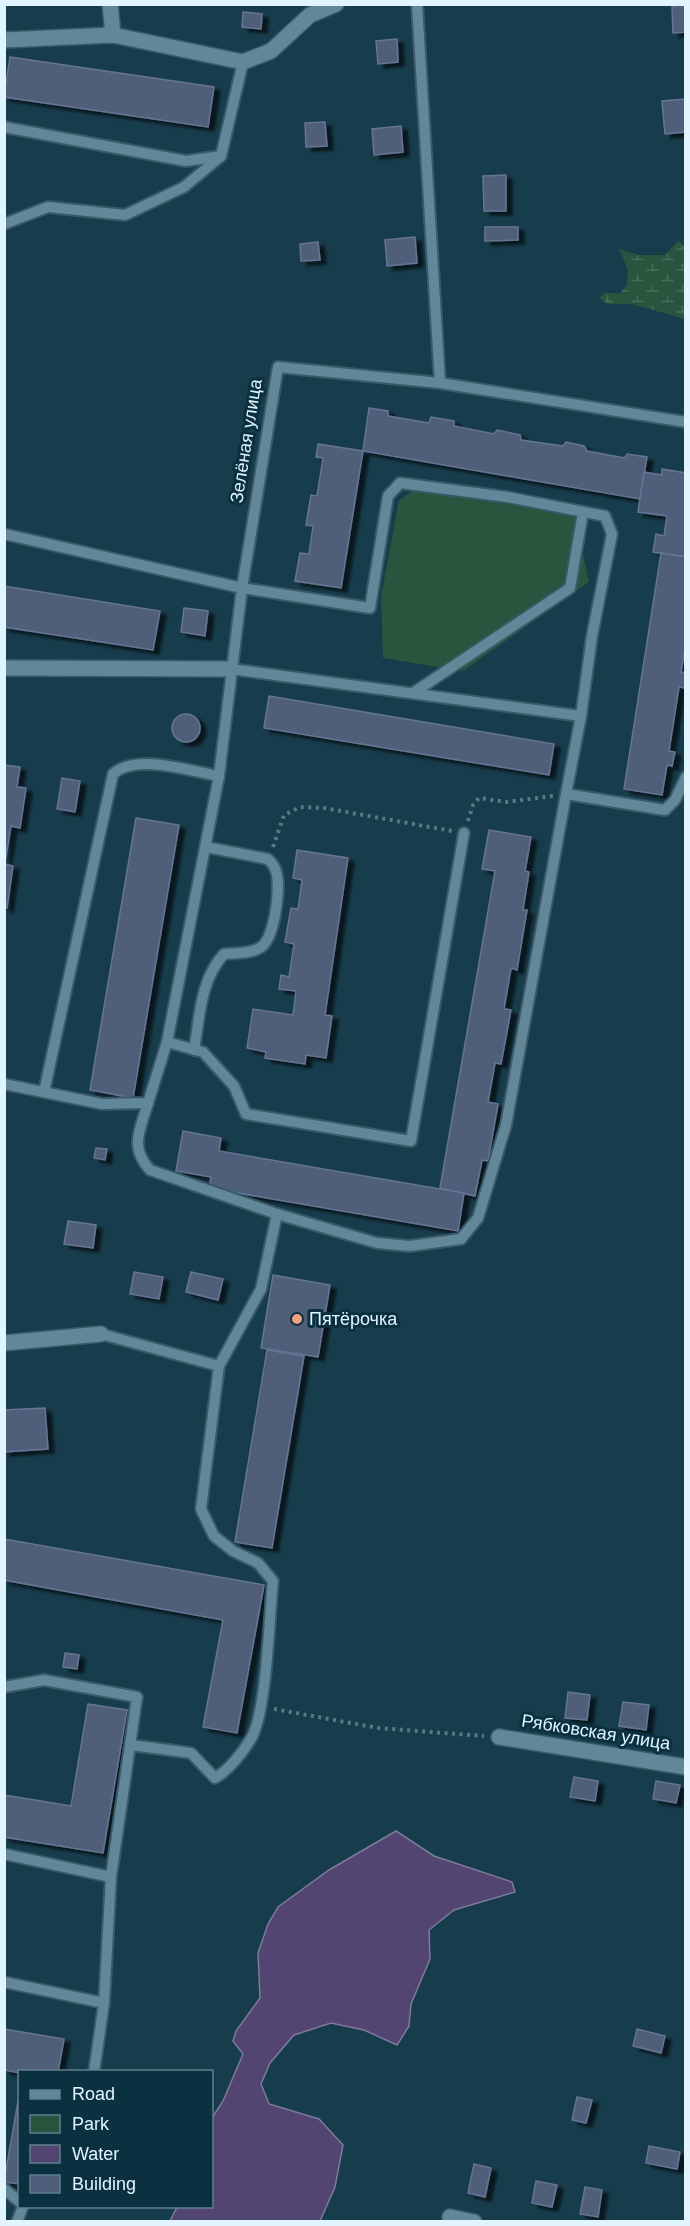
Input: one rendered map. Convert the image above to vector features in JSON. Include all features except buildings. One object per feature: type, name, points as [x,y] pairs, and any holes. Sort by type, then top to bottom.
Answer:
[{"type":"street","points":[[110,4],[113,35]]},
{"type":"street","points":[[4,40],[113,35],[243,62],[271,51],[310,15],[336,4]]},
{"type":"street","points":[[4,668],[231,669]]},
{"type":"street","points":[[4,1343],[101,1334]]},
{"type":"street","name":"Рябковская улица","points":[[500,1737],[686,1767]]},
{"type":"street","points":[[450,2217],[474,2222]]},
{"type":"lane","points":[[417,4],[441,383]]},
{"type":"lane","points":[[4,224],[48,207],[126,215],[184,187],[221,156],[243,62]]},
{"type":"lane","points":[[4,127],[186,161],[221,156]]},
{"type":"lane","name":"Зелёная улица","points":[[583,512],[605,516],[612,534],[506,1125],[478,1218],[461,1239],[410,1246],[377,1243],[277,1214],[150,1170],[140,1160],[136,1141],[167,1042],[206,847],[219,776],[242,588],[278,367],[441,383],[686,422]]},
{"type":"lane","points":[[4,534],[242,588],[370,608],[388,496],[400,483],[507,497],[583,512],[570,588],[413,693]]},
{"type":"lane","points":[[231,669],[581,716]]},
{"type":"lane","points":[[44,1092],[113,774],[122,766],[141,763],[219,776]]},
{"type":"lane","points":[[566,794],[665,810],[675,800],[686,777]]},
{"type":"lane","points":[[167,1042],[203,1052],[234,1086],[246,1114],[411,1141],[464,833]]},
{"type":"lane","points":[[194,1050],[206,982],[213,965],[224,954],[245,952],[261,947],[272,932],[277,880],[276,870],[268,859],[206,847]]},
{"type":"lane","points":[[4,1084],[102,1104],[148,1103]]},
{"type":"lane","points":[[131,1745],[190,1753],[215,1778],[224,1773],[252,1737],[261,1707],[273,1581],[258,1563],[233,1551],[214,1536],[201,1509],[219,1366],[261,1289],[277,1214]]},
{"type":"lane","points":[[101,1334],[219,1366]]},
{"type":"lane","points":[[4,1687],[44,1680],[137,1697],[111,1876],[104,2003],[94,2070]]},
{"type":"lane","points":[[4,1854],[111,1876]]},
{"type":"lane","points":[[4,1982],[104,2003]]},
{"type":"lane","points":[[4,2189],[18,2200]]},
{"type":"path","points":[[268,859],[284,815],[300,807],[324,808],[464,833],[473,805],[479,798],[506,802],[566,794]]},
{"type":"path","points":[[261,1707],[378,1728],[500,1737]]},
{"type":"green space","points":[[678,241],[685,247],[685,319],[632,304],[608,304],[599,298],[604,293],[620,293],[627,285],[628,270],[619,249],[638,255],[665,255]]},
{"type":"green space","points":[[413,491],[574,514],[589,582],[463,671],[383,658],[381,597],[399,500]]},
{"type":"water","points":[[396,1831],[434,1856],[512,1882],[515,1892],[454,1910],[429,1930],[430,1959],[411,2004],[409,2026],[397,2045],[364,2030],[331,2023],[294,2035],[270,2063],[261,2084],[269,2104],[319,2119],[343,2145],[335,2187],[320,2221],[170,2221],[176,2208],[213,2208],[213,2116],[223,2101],[243,2054],[233,2041],[236,2031],[260,1998],[258,1953],[268,1924],[278,1907],[329,1870]]},
{"type":"place","name":"Пятёрочка","points":[[297,1319]]}]
